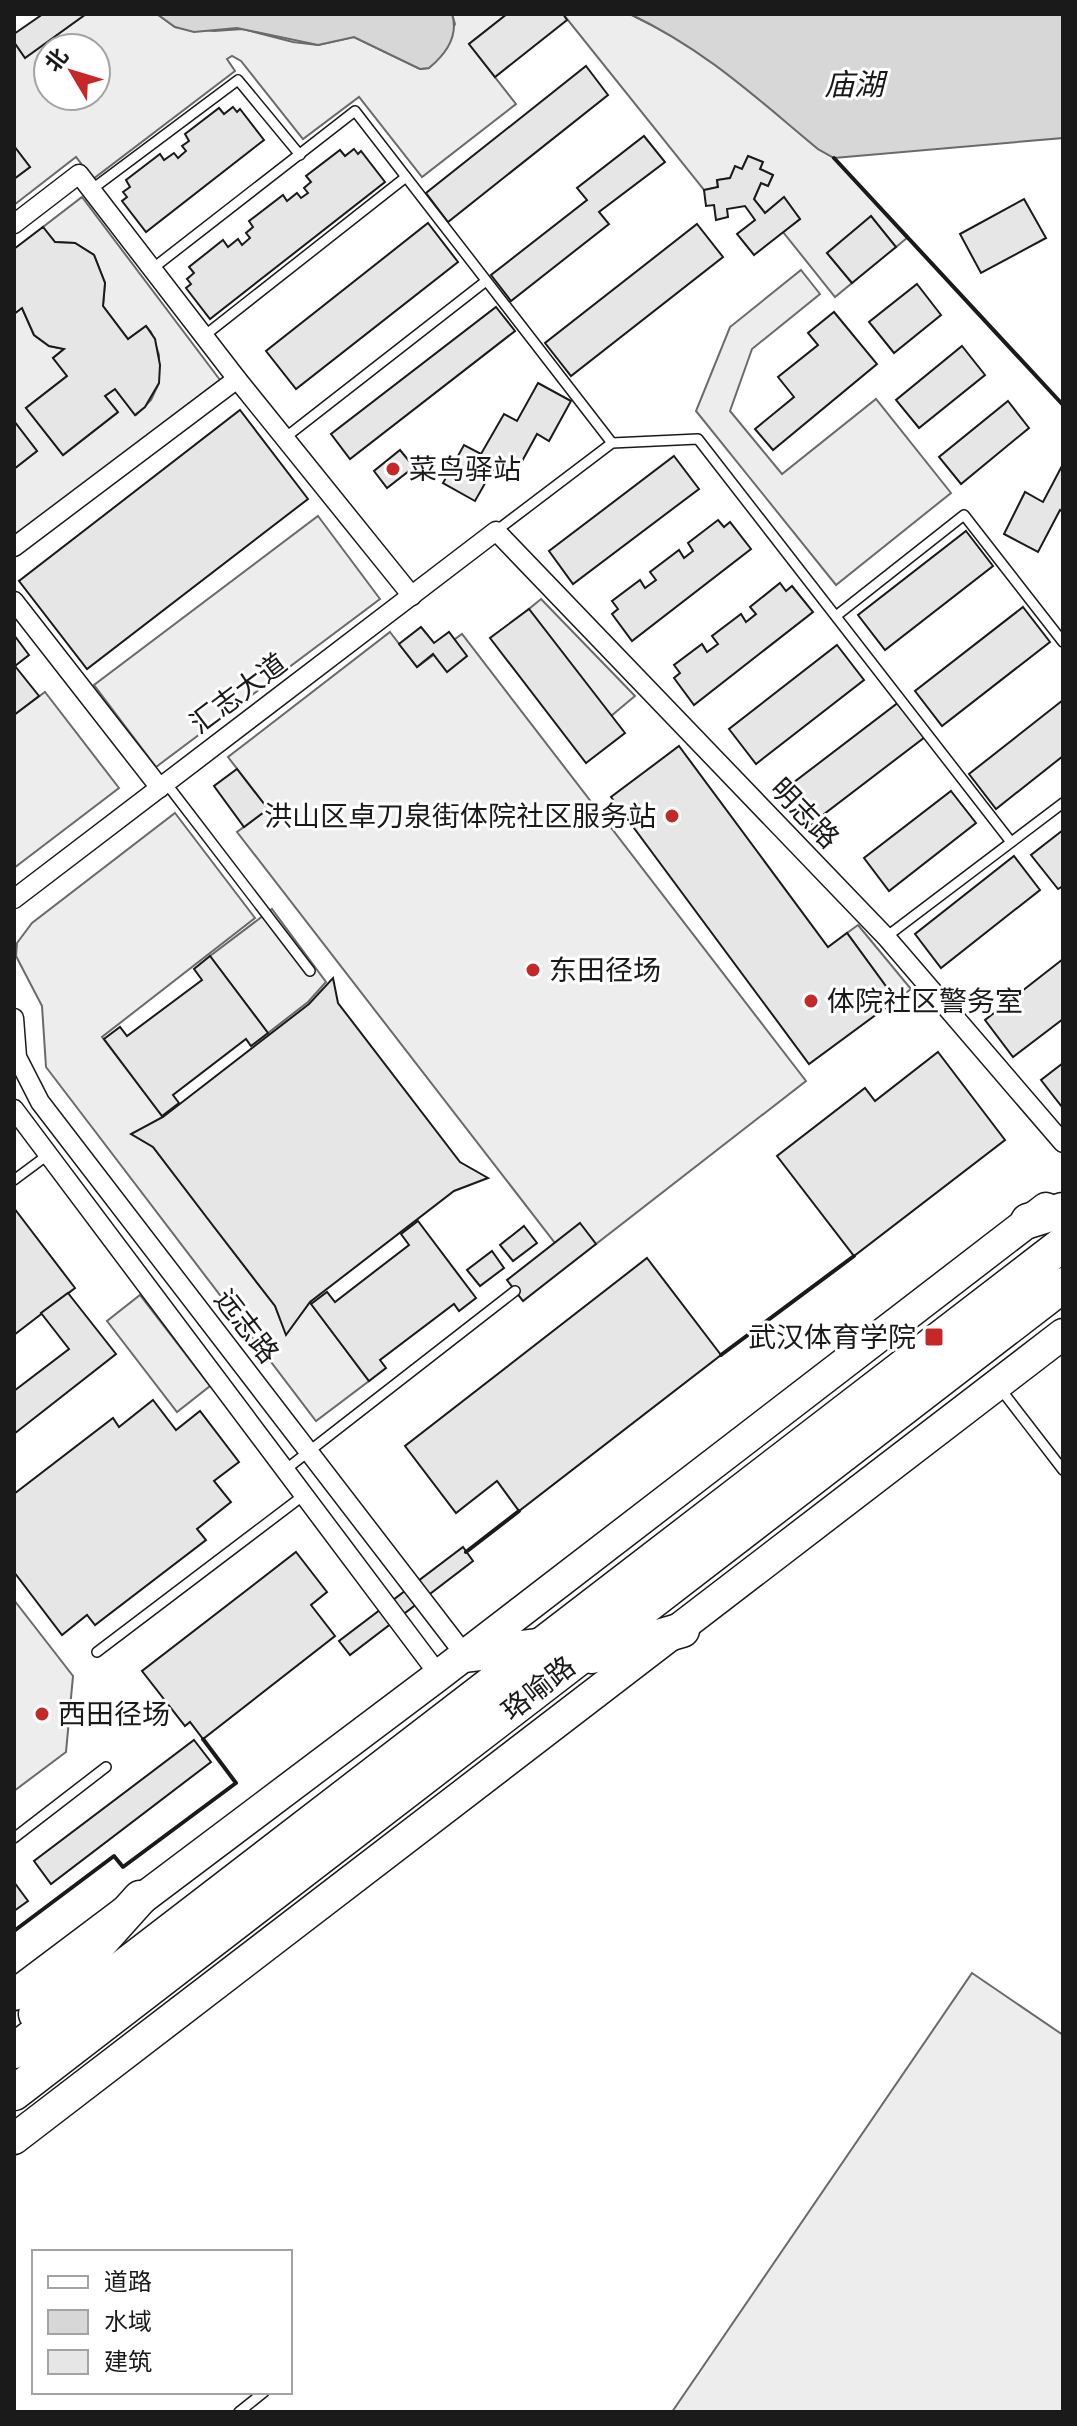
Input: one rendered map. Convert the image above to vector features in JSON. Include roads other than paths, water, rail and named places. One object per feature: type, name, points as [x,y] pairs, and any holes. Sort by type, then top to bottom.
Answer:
[{"type":"highway","points":[[1028,1221],[1063,1210]]},
{"type":"highway","name":"珞喻路","points":[[14,2051],[1063,1244]]},
{"type":"highway","name":"珞喻路","points":[[14,2093],[1063,1285]]},
{"type":"highway","points":[[572,1662],[682,1630]]},
{"type":"highway","points":[[452,1665],[537,1646]]},
{"type":"highway","points":[[14,2039],[140,1898]]},
{"type":"main road","points":[[14,1995],[452,1665],[1063,1194]]},
{"type":"main road","points":[[14,2139],[682,1630],[1063,1334]]},
{"type":"street","points":[[14,224],[79,174],[237,379],[412,596]]},
{"type":"street","points":[[14,547],[237,379]]},
{"type":"street","name":"汇志大道","points":[[14,899],[496,531]]},
{"type":"street","name":"明志路","points":[[496,531],[886,937],[1063,1143]]},
{"type":"street","points":[[14,601],[163,785]]},
{"type":"street","name":"远志路","points":[[14,1018],[17,1057],[31,1089],[308,1451],[452,1665]]},
{"type":"street","name":"远志路","points":[[14,1109],[304,1495],[452,1665]]},
{"type":"lane","points":[[91,190],[238,80],[300,155]]},
{"type":"lane","points":[[152,269],[355,111],[612,443]]},
{"type":"lane","points":[[204,336],[406,177]]},
{"type":"lane","points":[[286,437],[486,281]]},
{"type":"lane","points":[[496,531],[612,443],[698,439],[1011,842]]},
{"type":"lane","points":[[836,616],[964,515],[1063,642]]},
{"type":"lane","points":[[163,785],[310,971]]},
{"type":"lane","points":[[886,937],[1063,803]]},
{"type":"lane","points":[[14,1180],[49,1154]]},
{"type":"lane","points":[[285,1470],[515,1291]]},
{"type":"lane","points":[[997,1384],[1063,1470]]},
{"type":"lane","points":[[97,1652],[304,1495]]},
{"type":"lane","points":[[14,1838],[106,1767]]},
{"type":"lane","points":[[239,2412],[262,2394]]},
{"type":"water","points":[[157,14],[452,14],[454,30],[450,44],[441,57],[429,68],[420,69],[354,37],[318,45],[237,28],[194,32],[175,27]]},
{"type":"water","name":"庙湖","points":[[630,14],[1063,14],[1063,138],[834,158],[818,149],[706,59]]},
{"type":"place","name":"菜鸟驿站","points":[[393,469]]},
{"type":"place","name":"洪山区卓刀泉街体院社区服务站","points":[[672,816]]},
{"type":"place","name":"东田径场","points":[[533,970]]},
{"type":"place","name":"体院社区警务室","points":[[811,1001]]},
{"type":"place","name":"武汉体育学院","points":[[934,1337]]},
{"type":"place","name":"西田径场","points":[[42,1714]]}]
